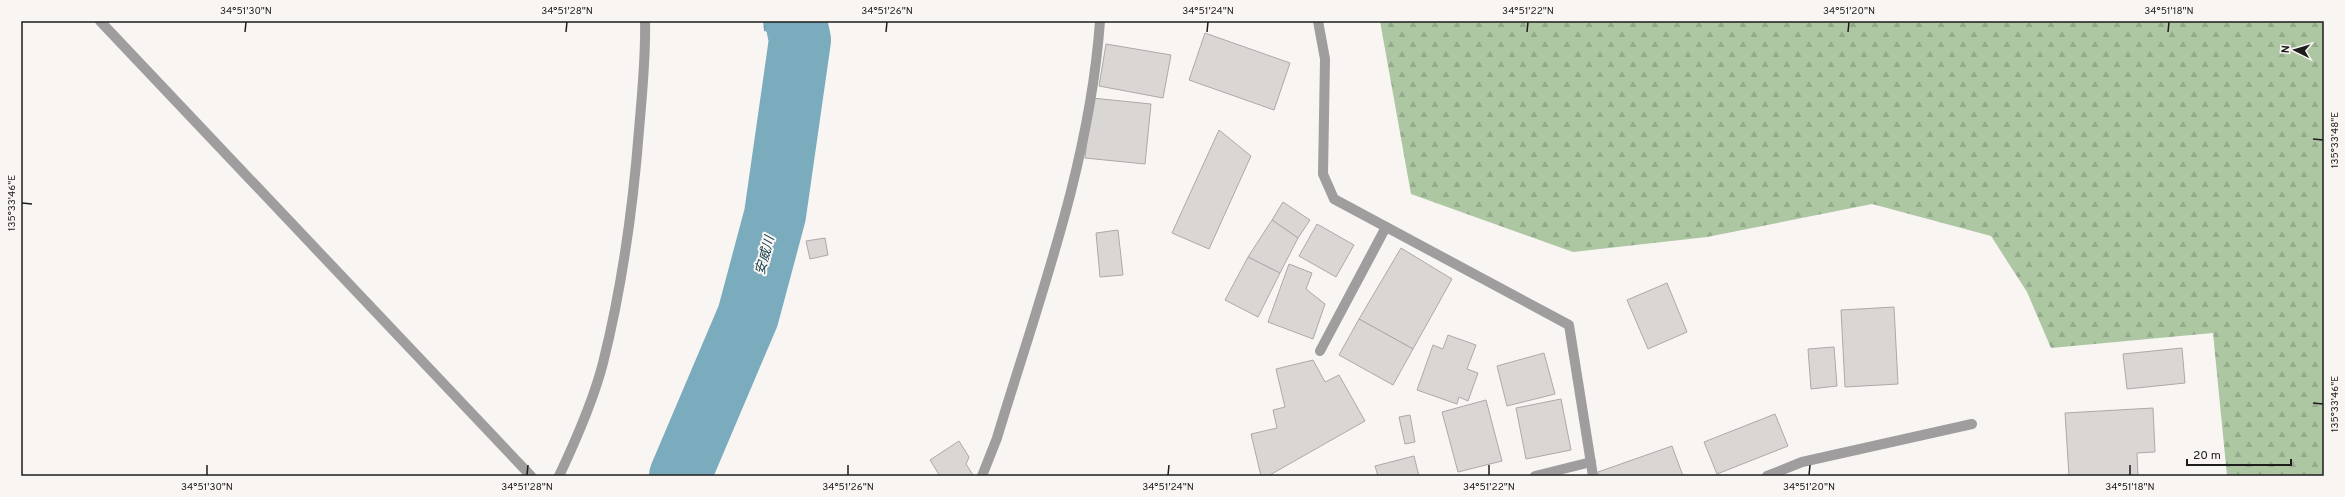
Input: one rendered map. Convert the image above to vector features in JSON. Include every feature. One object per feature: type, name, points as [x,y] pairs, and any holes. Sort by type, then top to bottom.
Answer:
[{"type":"street","points":[[100,21],[531,476]]},
{"type":"street","points":[[559,476],[586,411],[602,364],[615,308],[626,244],[638,154],[645,21]]},
{"type":"street","points":[[982,476],[997,438],[1069,200],[1092,94],[1100,21]]},
{"type":"street","points":[[1318,21],[1325,59],[1323,174],[1334,199],[1569,325],[1593,476]]},
{"type":"street","points":[[1320,350],[1386,227]]},
{"type":"street","points":[[1767,476],[1802,462],[1972,424]]},
{"type":"street","points":[[1535,476],[1591,462]]},
{"type":"green space","points":[[1380,21],[2324,21],[2324,476],[2227,476],[2213,333],[2051,348],[2027,292],[1991,236],[1872,204],[1707,237],[1573,252],[1411,194]]},
{"type":"water","points":[[763,21],[810,21],[812,31],[800,40],[764,31]]},
{"type":"building","points":[[1205,33],[1290,63],[1274,110],[1189,80]]},
{"type":"building","points":[[1106,44],[1171,55],[1163,98],[1099,86]]},
{"type":"building","points":[[1092,98],[1151,104],[1145,164],[1085,158]]},
{"type":"building","points":[[1219,130],[1251,156],[1209,249],[1172,233]]},
{"type":"building","points":[[1283,202],[1310,220],[1298,238],[1272,220]]},
{"type":"building","points":[[1272,220],[1298,238],[1280,273],[1248,257]]},
{"type":"building","points":[[1317,224],[1354,245],[1336,277],[1299,256]]},
{"type":"building","points":[[1118,230],[1123,275],[1100,277],[1096,233]]},
{"type":"building","points":[[825,238],[828,255],[810,259],[806,241]]},
{"type":"building","points":[[1401,248],[1452,279],[1413,349],[1359,319]]},
{"type":"building","points":[[1248,257],[1280,273],[1258,317],[1225,300]]},
{"type":"building","points":[[1289,264],[1312,273],[1306,289],[1325,304],[1313,339],[1268,322]]},
{"type":"building","points":[[1667,283],[1687,332],[1648,349],[1627,300]]},
{"type":"building","points":[[1894,307],[1898,384],[1845,387],[1841,310]]},
{"type":"building","points":[[1359,319],[1413,349],[1393,385],[1339,355]]},
{"type":"building","points":[[1448,335],[1476,345],[1467,369],[1478,373],[1468,401],[1459,397],[1457,404],[1417,390],[1433,345],[1443,349]]},
{"type":"building","points":[[1834,347],[1837,386],[1811,389],[1808,349]]},
{"type":"building","points":[[2182,348],[2185,383],[2127,389],[2123,354]]},
{"type":"building","points":[[1544,353],[1555,394],[1507,406],[1497,366]]},
{"type":"building","points":[[1313,360],[1325,382],[1339,375],[1365,421],[1268,476],[1261,476],[1251,434],[1277,428],[1273,410],[1285,407],[1276,369]]},
{"type":"building","points":[[1561,399],[1571,450],[1526,459],[1516,408]]},
{"type":"building","points":[[1486,400],[1502,461],[1458,472],[1442,412]]},
{"type":"building","points":[[2153,408],[2155,452],[2137,453],[2138,476],[2069,476],[2065,413]]},
{"type":"building","points":[[1775,414],[1788,446],[1717,474],[1704,442]]},
{"type":"building","points":[[1410,415],[1415,442],[1405,444],[1399,417]]},
{"type":"building","points":[[959,441],[969,457],[966,464],[973,475],[940,476],[930,460]]},
{"type":"building","points":[[1672,446],[1683,476],[1599,476],[1598,472]]},
{"type":"building","points":[[1414,456],[1419,476],[1378,476],[1375,466]]},
{"type":"waterway","name":"安威川","points":[[680,476],[748,316],[775,215],[800,40],[796,21]]}]
